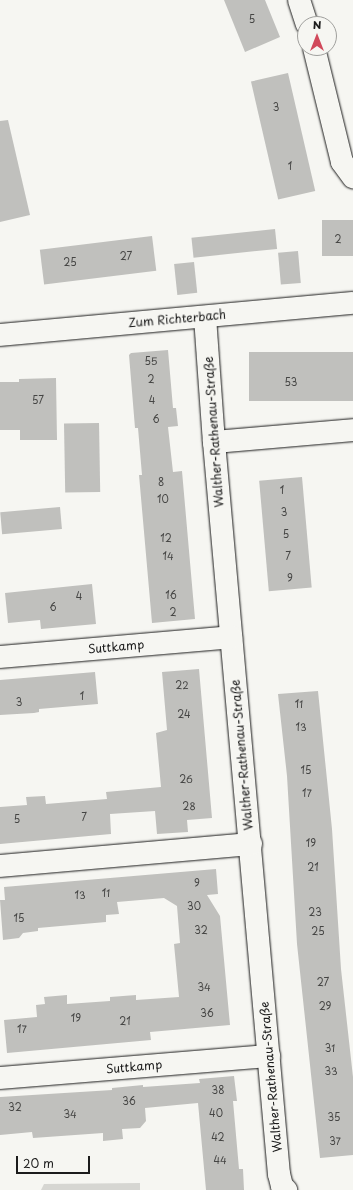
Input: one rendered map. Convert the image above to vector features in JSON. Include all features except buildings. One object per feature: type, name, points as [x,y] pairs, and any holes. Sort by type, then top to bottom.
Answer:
[{"type":"street","points":[[299,0],[304,16]]},
{"type":"street","points":[[316,56],[342,162],[353,177]]},
{"type":"street","name":"Zum Richterbach","points":[[0,335],[353,303]]},
{"type":"street","name":"Walther-Rathenau-Straße","points":[[205,317],[214,442],[251,844],[279,1174],[282,1186],[286,1190]]},
{"type":"street","points":[[214,442],[353,430]]},
{"type":"street","name":"Suttkamp","points":[[0,657],[231,637]]},
{"type":"street","points":[[0,866],[251,844]]},
{"type":"street","name":"Suttkamp","points":[[0,1078],[269,1056]]},
{"type":"shaded area","points":[[140,1183],[140,1190],[41,1190],[44,1184]]}]
